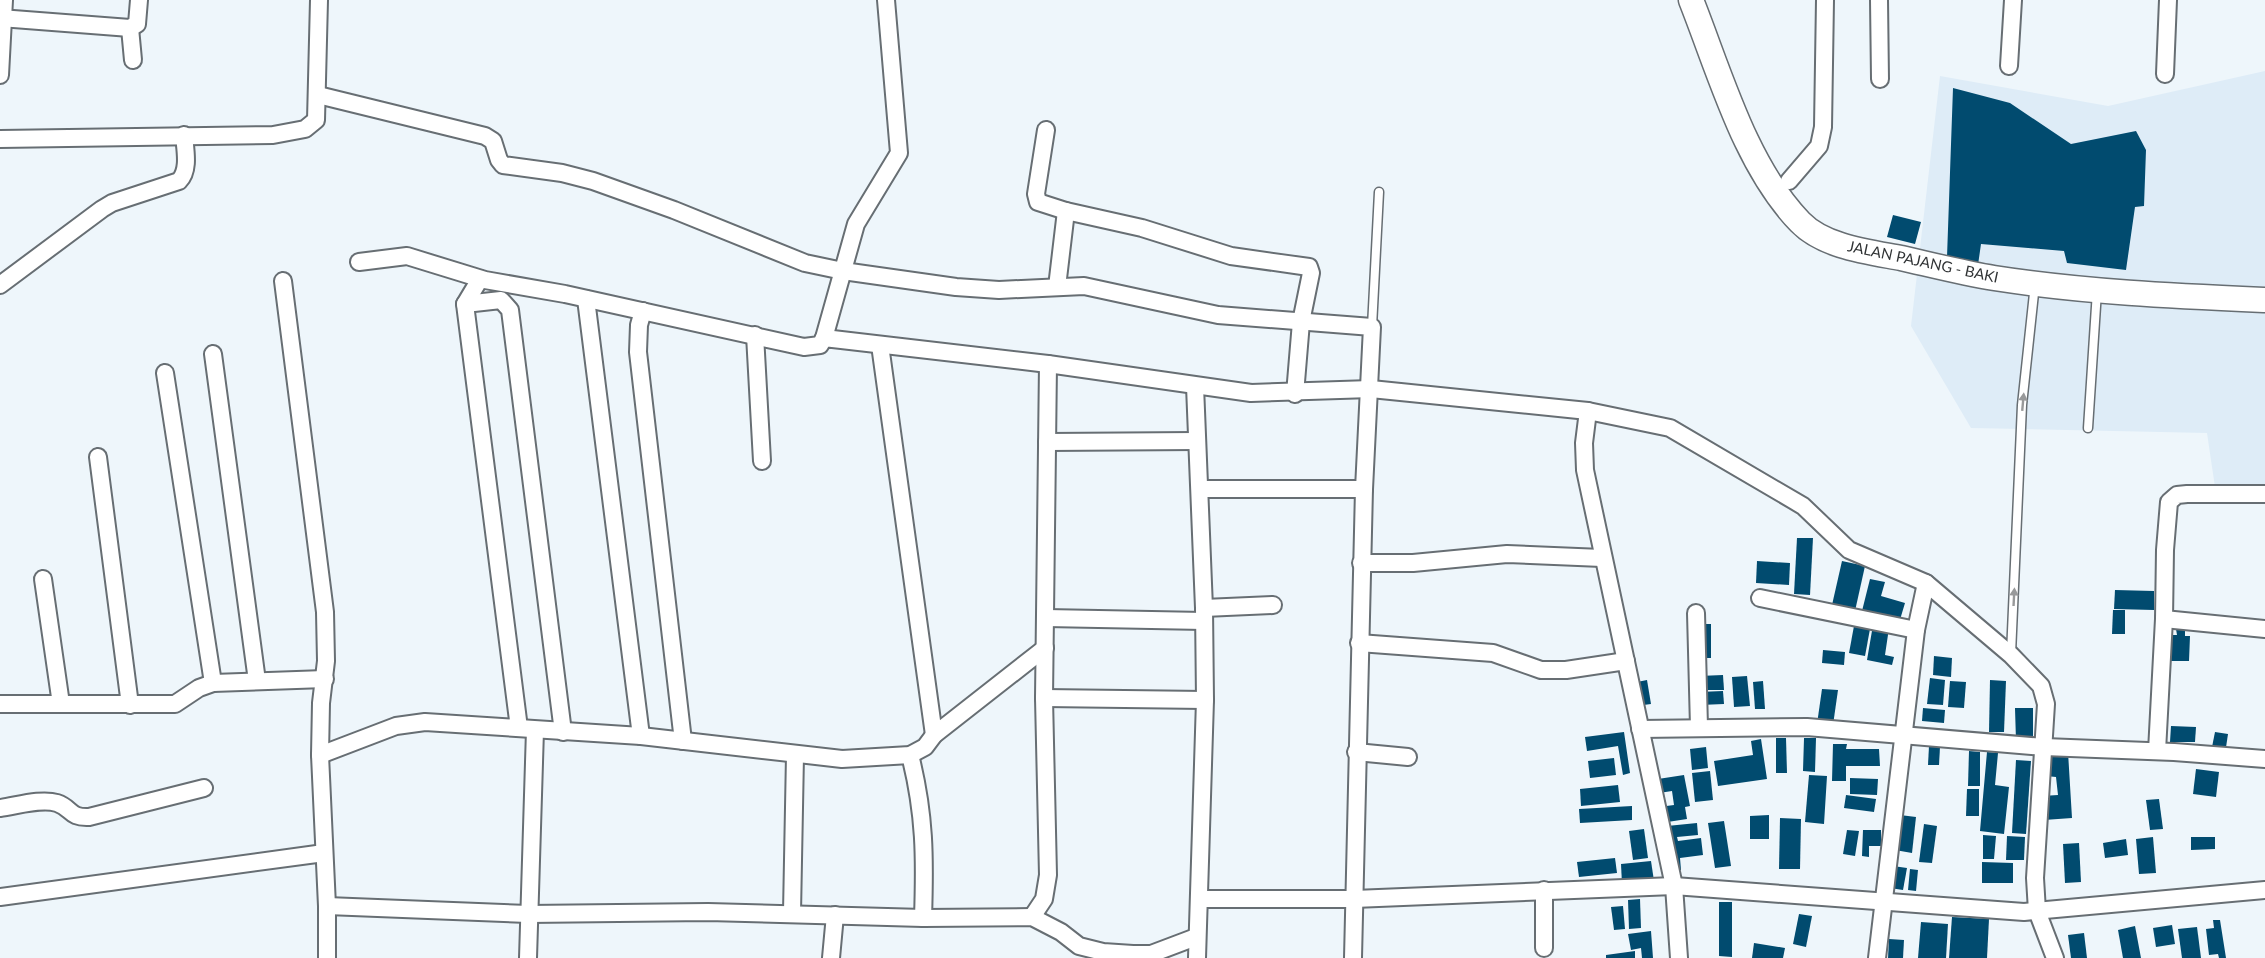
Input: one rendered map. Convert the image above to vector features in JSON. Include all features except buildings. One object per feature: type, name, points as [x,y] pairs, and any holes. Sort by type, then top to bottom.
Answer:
[{"type":"main road","name":"JALAN PAJANG - BAKI","points":[[1691,0],[1756,163],[1784,189],[1802,224],[1834,241],[1859,249],[1993,278],[2097,290],[2265,300]]},
{"type":"street","points":[[0,75],[4,0]]},
{"type":"street","points":[[2,18],[130,27],[137,24],[139,0]]},
{"type":"street","points":[[0,139],[263,135],[305,129],[316,120],[320,0]]},
{"type":"street","points":[[358,262],[407,256],[480,279],[586,298],[804,347],[820,345],[824,338],[856,224],[879,183],[893,165],[899,150],[886,0]]},
{"type":"street","points":[[1784,189],[1819,146],[1823,127],[1825,0]]},
{"type":"street","points":[[1879,0],[1880,79]]},
{"type":"street","points":[[2009,66],[2013,0]]},
{"type":"street","points":[[2165,74],[2168,0]]},
{"type":"street","points":[[130,27],[133,60]]},
{"type":"street","points":[[318,95],[485,136],[493,141],[503,165],[553,171],[593,181],[674,210],[805,263],[843,271],[956,287],[999,290],[1084,286],[1218,315],[1372,327],[1371,389],[1361,563],[1353,958]]},
{"type":"street","points":[[1046,130],[1036,198],[1038,202],[1066,211],[1142,228],[1231,256],[1308,267],[1311,273],[1301,322],[1295,393]]},
{"type":"street","points":[[0,285],[102,209],[179,182],[183,178],[186,158],[184,135]]},
{"type":"street","points":[[1057,287],[1066,211]]},
{"type":"street","points":[[480,279],[465,304],[527,729],[528,958]]},
{"type":"street","points":[[283,281],[325,612],[325,679],[320,755],[327,958]]},
{"type":"street","points":[[586,298],[642,736]]},
{"type":"street","points":[[465,304],[501,300],[510,310],[563,732]]},
{"type":"street","points":[[643,311],[639,325],[638,351],[683,741]]},
{"type":"street","points":[[755,335],[762,460]]},
{"type":"street","points":[[824,338],[1048,364],[1251,393],[1371,389],[1588,411],[1670,428],[1803,506],[1849,550],[1926,584],[2011,655],[2041,687],[2046,704],[2031,911],[2055,958]]},
{"type":"street","points":[[880,345],[934,735]]},
{"type":"street","points":[[213,354],[257,681]]},
{"type":"street","points":[[1032,917],[1044,899],[1048,875],[1044,698],[1048,364]]},
{"type":"street","points":[[165,373],[213,683]]},
{"type":"street","points":[[1195,386],[1205,700],[1197,958]]},
{"type":"street","points":[[1588,411],[1584,443],[1585,470],[1674,886],[1679,958]]},
{"type":"street","points":[[1047,442],[1197,441]]},
{"type":"street","points":[[98,457],[130,705]]},
{"type":"street","points":[[1200,489],[1364,489]]},
{"type":"street","points":[[2157,751],[2169,502],[2176,495],[2187,494],[2265,494]]},
{"type":"street","points":[[1361,563],[1413,563],[1507,554],[1602,558]]},
{"type":"street","points":[[43,579],[61,704]]},
{"type":"street","points":[[1877,958],[1882,900],[1905,735],[1916,630],[1926,584]]},
{"type":"street","points":[[1760,598],[1916,630]]},
{"type":"street","points":[[1046,618],[1204,615],[1273,605]]},
{"type":"street","points":[[1696,613],[1699,727]]},
{"type":"street","points":[[2164,619],[2265,630]]},
{"type":"street","points":[[1359,643],[1493,653],[1541,670],[1566,670],[1626,661]]},
{"type":"street","points":[[320,755],[396,726],[425,722],[642,736],[842,759],[910,755],[925,747],[934,735],[1045,648]]},
{"type":"street","points":[[0,704],[175,704],[199,688],[213,683],[325,679]]},
{"type":"street","points":[[1044,698],[1205,700]]},
{"type":"street","points":[[1640,729],[1807,727],[2044,747],[2157,751],[2265,759]]},
{"type":"street","points":[[1356,752],[1408,757]]},
{"type":"street","points":[[792,913],[795,755]]},
{"type":"street","points":[[910,755],[921,797],[925,847],[923,918]]},
{"type":"street","points":[[0,808],[49,802],[57,803],[74,817],[90,818],[204,788]]},
{"type":"street","points":[[0,897],[324,853]]},
{"type":"street","points":[[1199,899],[1354,899],[1674,886],[2031,911],[2265,890]]},
{"type":"street","points":[[1544,890],[1544,948]]},
{"type":"street","points":[[327,906],[528,914],[792,913],[923,918],[1032,917],[1079,946],[1103,952],[1151,954],[1196,937]]},
{"type":"street","points":[[831,958],[836,915]]},
{"type":"lane","points":[[1372,327],[1379,192]]},
{"type":"lane","points":[[2011,655],[2022,405],[2035,283]]},
{"type":"lane","points":[[2088,428],[2097,290]]},
{"type":"shaded area","points":[[2265,71],[2265,492],[2216,494],[2207,433],[1971,428],[1911,326],[1940,76],[2108,106]]}]
